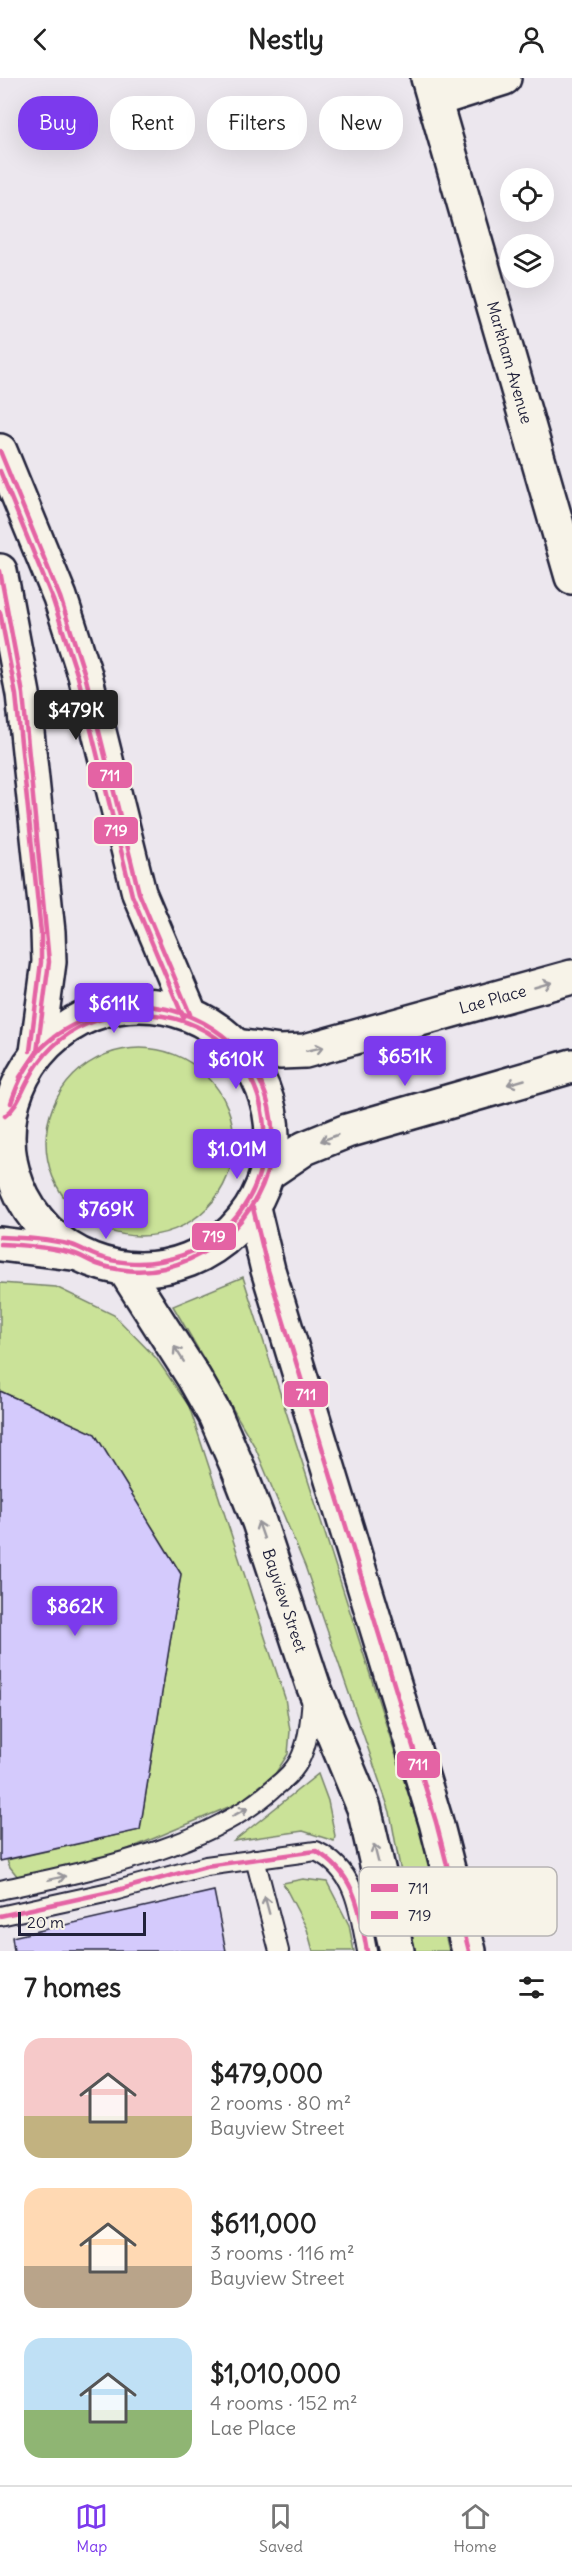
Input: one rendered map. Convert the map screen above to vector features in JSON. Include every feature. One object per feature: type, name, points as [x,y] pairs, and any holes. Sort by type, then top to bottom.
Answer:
[{"type":"main road","points":[[431,89],[504,78]]},
{"type":"main road","name":"Markham Avenue","points":[[431,89],[572,578]]},
{"type":"main road","points":[[0,451],[60,597],[85,675],[139,893],[190,1014]]},
{"type":"main road","points":[[0,571],[23,694],[48,932],[48,972],[37,1052]]},
{"type":"main road","name":"Lae Place","points":[[236,1046],[280,1053],[314,1049],[572,977]]},
{"type":"main road","points":[[0,1244],[72,1253],[97,1264],[125,1270],[162,1268],[198,1257],[229,1236],[253,1208],[268,1173],[273,1140],[270,1105],[257,1074],[236,1046],[215,1028],[190,1014],[158,1006],[124,1005],[92,1014],[62,1029],[37,1052],[21,1076],[5,1106],[6,1146],[16,1188],[39,1224],[72,1253]]},
{"type":"main road","points":[[268,1173],[305,1148],[347,1131],[572,1066]]},
{"type":"main road","points":[[253,1208],[272,1281],[436,1822],[448,1867]]},
{"type":"main road","name":"Bayview Street","points":[[125,1270],[178,1351],[215,1415],[259,1522],[313,1685],[364,1808],[378,1867]]},
{"type":"main road","name":"Bayview Street","points":[[394,1936],[397,1951]]},
{"type":"main road","points":[[465,1936],[469,1951]]},
{"type":"lane","points":[[0,1890],[107,1867],[148,1853],[213,1827],[260,1801],[288,1776],[299,1762],[309,1729],[313,1685]]},
{"type":"lane","points":[[0,1916],[114,1891],[206,1866],[316,1851],[340,1867],[350,1882],[359,1919]]},
{"type":"lane","points":[[255,1859],[279,1951]]},
{"type":"lane","points":[[363,1936],[367,1951]]},
{"type":"green space","points":[[131,1048],[149,1048],[176,1055],[207,1075],[227,1106],[234,1142],[227,1178],[207,1209],[176,1229],[149,1236],[131,1236],[96,1225],[80,1215],[67,1202],[50,1169],[46,1151],[46,1133],[57,1098],[67,1082],[80,1069],[113,1052]]},
{"type":"green space","points":[[243,1277],[422,1837],[429,1867],[400,1867],[390,1812],[305,1566],[255,1447],[173,1306]]},
{"type":"green space","points":[[0,1283],[56,1287],[114,1315],[156,1358],[189,1406],[285,1698],[290,1731],[288,1754],[275,1774],[238,1803],[112,1856],[43,1881],[18,1877],[7,1860],[140,1830],[181,1574],[95,1434],[0,1391]]},
{"type":"green space","points":[[318,1774],[328,1801],[334,1841],[303,1831],[234,1841]]},
{"type":"green space","points":[[303,1879],[327,1882],[349,1925],[354,1951],[313,1951],[307,1929],[283,1883]]},
{"type":"green space","points":[[412,1936],[445,1936],[449,1951],[415,1951]]},
{"type":"building","points":[[0,1391],[95,1434],[181,1574],[140,1830],[0,1861]]},
{"type":"building","points":[[214,1891],[226,1951],[14,1951],[12,1937]]},
{"type":"transit line","name":"711","points":[[0,451],[60,597],[85,675],[139,893],[190,1014]]},
{"type":"transit line","name":"719","points":[[0,471],[53,600],[78,677],[132,895],[183,1017]]},
{"type":"transit line","name":"711","points":[[0,571],[23,694],[49,962],[37,1052],[20,1077]]},
{"type":"transit line","name":"719","points":[[0,612],[16,695],[41,933],[41,962],[30,1051]]},
{"type":"transit line","name":"711","points":[[0,1244],[63,1251],[121,1270],[164,1268],[190,1259],[213,1246],[233,1229],[250,1208],[262,1186],[270,1161],[272,1134],[269,1107],[261,1083],[248,1062],[232,1043],[212,1028],[190,1016],[166,1009],[141,1006],[116,1008],[79,1022],[65,1030],[52,1038],[32,1059],[11,1103]]},
{"type":"transit line","name":"719","points":[[0,1237],[63,1243],[120,1262],[160,1261],[205,1244],[238,1216],[257,1179],[264,1138],[258,1097],[240,1061],[208,1032],[154,1015],[134,1014],[105,1018],[69,1033],[53,1046],[40,1062],[16,1104],[5,1116]]},
{"type":"transit line","name":"711","points":[[253,1208],[268,1270],[436,1822],[448,1867]]},
{"type":"transit line","name":"711","points":[[0,1916],[114,1891],[206,1866],[316,1851],[329,1860],[348,1882],[359,1912]]},
{"type":"transit line","name":"711","points":[[364,1936],[367,1951]]},
{"type":"transit line","name":"711","points":[[465,1936],[469,1951]]}]
